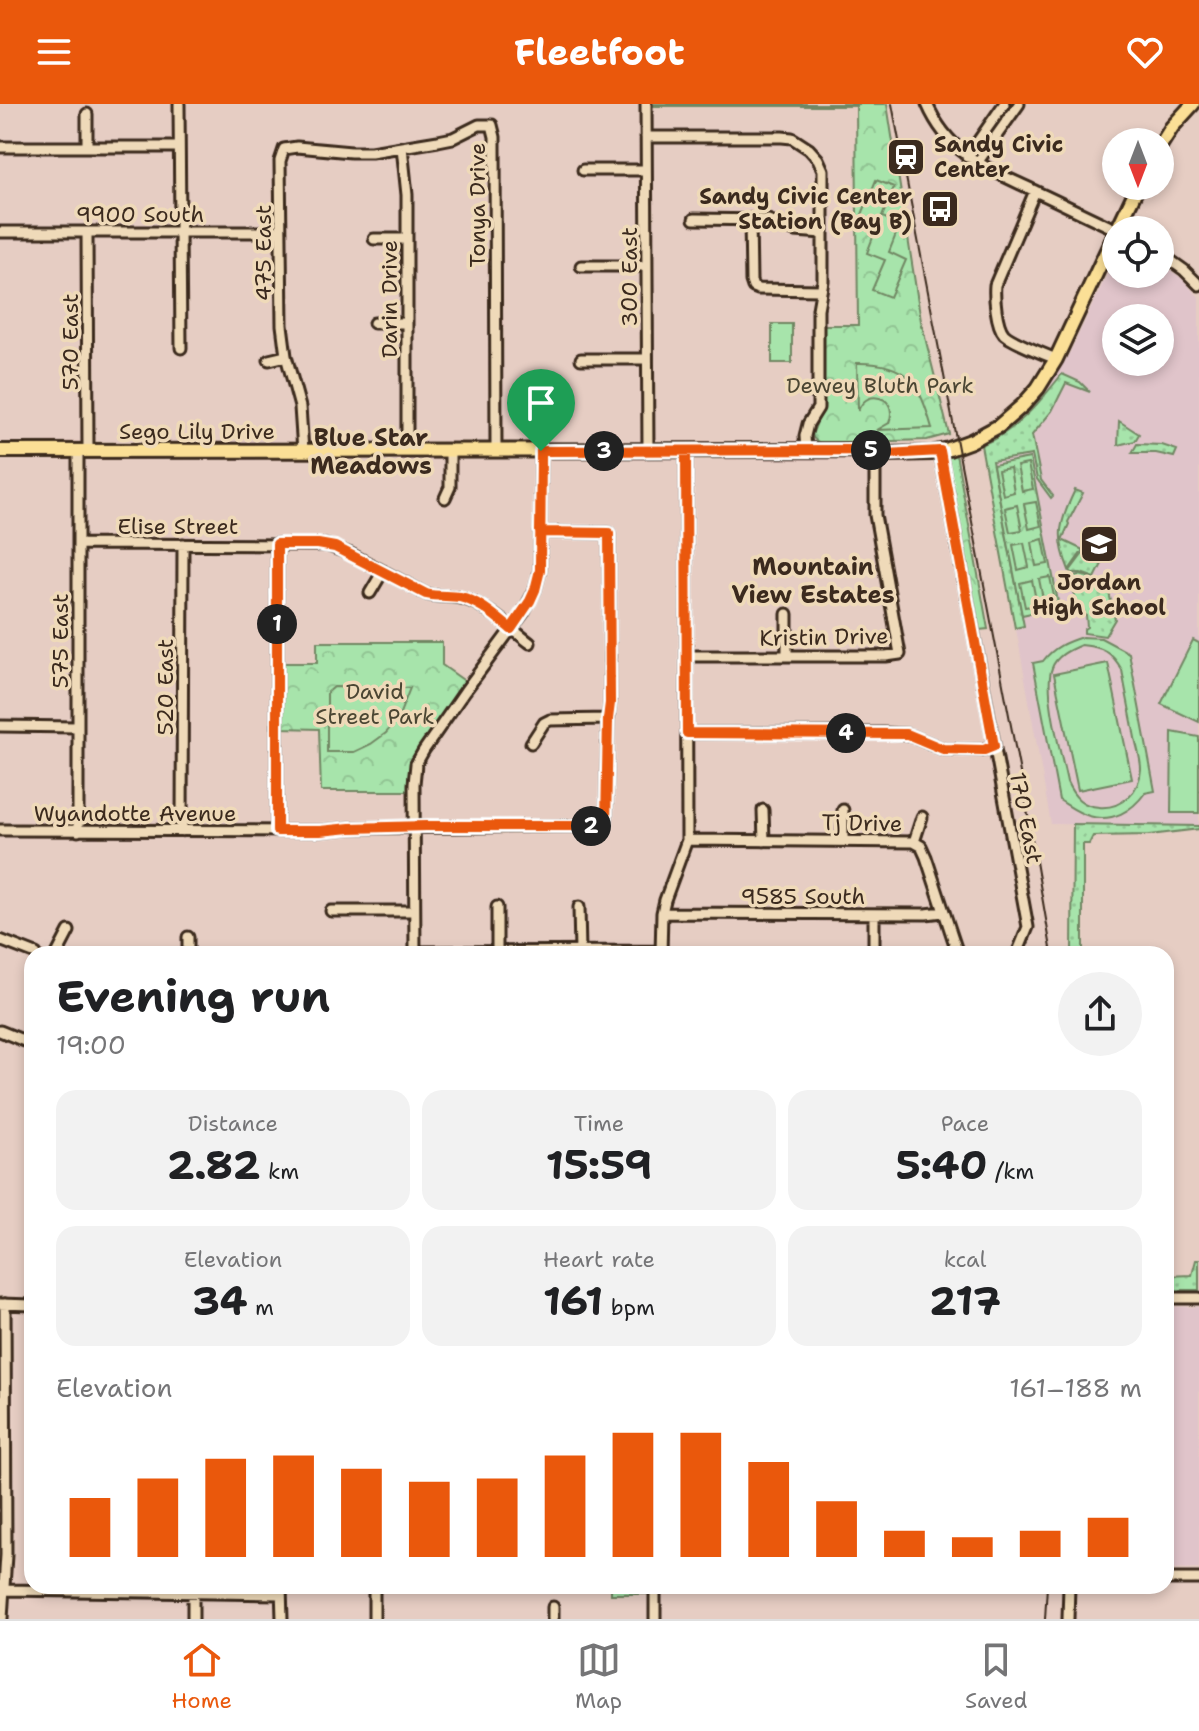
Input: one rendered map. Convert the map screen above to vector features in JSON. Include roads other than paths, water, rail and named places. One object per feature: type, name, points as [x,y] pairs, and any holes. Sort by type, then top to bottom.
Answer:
[{"type":"main road","points":[[1171,128],[1193,104]]},
{"type":"main road","name":"Sego Lily Drive","points":[[875,450],[887,454],[940,451],[971,441],[999,426],[1031,397],[1056,359],[1102,262]]},
{"type":"main road","name":"Sego Lily Drive","points":[[0,451],[875,450],[947,441],[1006,419]]},
{"type":"street","points":[[179,104],[181,348]]},
{"type":"street","name":"300 East","points":[[646,104],[648,451]]},
{"type":"street","points":[[927,104],[947,139],[967,157],[1102,223]]},
{"type":"street","points":[[967,157],[1004,104]]},
{"type":"street","points":[[977,163],[1019,104]]},
{"type":"street","points":[[87,114],[87,147]]},
{"type":"street","name":"Tonya Drive","points":[[284,149],[297,147],[361,152],[453,138],[483,124],[492,125],[496,451]]},
{"type":"street","points":[[646,137],[792,138],[818,159],[823,170],[818,408],[808,424],[806,451]]},
{"type":"street","points":[[0,147],[179,147]]},
{"type":"street","name":"Darin Drive","points":[[402,147],[406,176],[407,451]]},
{"type":"street","name":"475 East","points":[[284,149],[280,161],[281,310],[286,356],[300,407],[303,451]]},
{"type":"street","points":[[583,170],[646,170]]},
{"type":"street","points":[[1035,191],[995,285],[994,295],[1000,326],[1005,335],[1056,359]]},
{"type":"street","points":[[694,219],[774,221],[795,231],[823,233]]},
{"type":"street","points":[[750,219],[753,287],[821,290]]},
{"type":"street","name":"9900 South","points":[[0,232],[281,232]]},
{"type":"street","name":"570 East","points":[[83,451],[87,232]]},
{"type":"street","points":[[374,239],[407,239]]},
{"type":"street","points":[[1174,263],[1199,285]]},
{"type":"street","points":[[581,266],[647,266]]},
{"type":"street","points":[[374,323],[407,323]]},
{"type":"street","points":[[269,360],[286,356]]},
{"type":"street","points":[[581,359],[647,359]]},
{"type":"street","name":"Kristin Drive","points":[[687,656],[900,654],[875,515],[875,450]]},
{"type":"street","name":"575 East","points":[[78,831],[79,544],[83,451]]},
{"type":"street","points":[[445,498],[450,487],[450,451]]},
{"type":"street","points":[[414,946],[416,764],[523,613],[535,590],[540,570],[541,451]]},
{"type":"street","points":[[661,946],[665,900],[687,840],[686,451]]},
{"type":"street","name":"170 East","points":[[940,451],[1028,927],[1020,946]]},
{"type":"street","points":[[531,743],[544,723],[550,720],[608,719],[610,703],[609,533],[540,532]]},
{"type":"street","name":"Elise Street","points":[[79,544],[326,545],[351,554],[426,594],[474,602],[530,643]]},
{"type":"street","name":"520 East","points":[[182,831],[183,544]]},
{"type":"street","points":[[277,544],[277,831]]},
{"type":"street","points":[[351,554],[357,544]]},
{"type":"street","points":[[370,593],[383,571]]},
{"type":"street","points":[[787,614],[787,655]]},
{"type":"street","name":"Wyandotte Avenue","points":[[0,830],[277,831],[606,824],[608,719]]},
{"type":"street","points":[[0,726],[77,727]]},
{"type":"street","points":[[687,733],[907,734],[943,749],[984,750],[994,746]]},
{"type":"street","points":[[763,810],[764,841]]},
{"type":"street","points":[[843,810],[843,841]]},
{"type":"street","points":[[914,842],[922,817]]},
{"type":"street","name":"Tj Drive","points":[[687,840],[914,842],[921,846],[926,857],[955,946]]},
{"type":"street","points":[[497,907],[497,946]]},
{"type":"street","points":[[579,907],[580,946]]},
{"type":"street","points":[[331,911],[413,911]]},
{"type":"street","name":"9585 South","points":[[662,913],[943,912]]},
{"type":"street","points":[[874,914],[874,946]]},
{"type":"street","points":[[61,946],[69,931]]},
{"type":"street","points":[[188,937],[188,946]]},
{"type":"street","points":[[0,940],[24,949]]},
{"type":"street","points":[[0,1031],[24,1041]]},
{"type":"street","points":[[1174,1298],[1199,1298]]},
{"type":"street","points":[[2,1619],[5,1590],[2,1304],[24,1305]]},
{"type":"street","points":[[1174,1579],[1199,1579]]},
{"type":"street","points":[[5,1590],[24,1590]]},
{"type":"street","points":[[193,1594],[193,1619]]},
{"type":"street","points":[[281,1594],[282,1619]]},
{"type":"street","points":[[374,1594],[374,1619]]},
{"type":"street","points":[[655,1594],[655,1619]]},
{"type":"street","points":[[1068,1619],[1069,1594]]},
{"type":"street","points":[[553,1607],[553,1619]]},
{"type":"tram line","points":[[892,104],[1051,946]]},
{"type":"tram line","points":[[1045,1619],[1047,1594]]},
{"type":"place","name":"Sandy Civic Center","points":[[906,157]]},
{"type":"place","name":"Sandy Civic Center Station (Bay B)","points":[[940,209]]},
{"type":"place","name":"Jordan High School","points":[[1099,544]]},
{"type":"district","name":"Blue Star Meadows","points":[[371,452]]},
{"type":"district","name":"Mountain View Estates","points":[[813,581]]},
{"type":"park label","name":"Dewey Bluth Park","points":[[880,385]]},
{"type":"park label","name":"David Street Park","points":[[375,704]]}]
